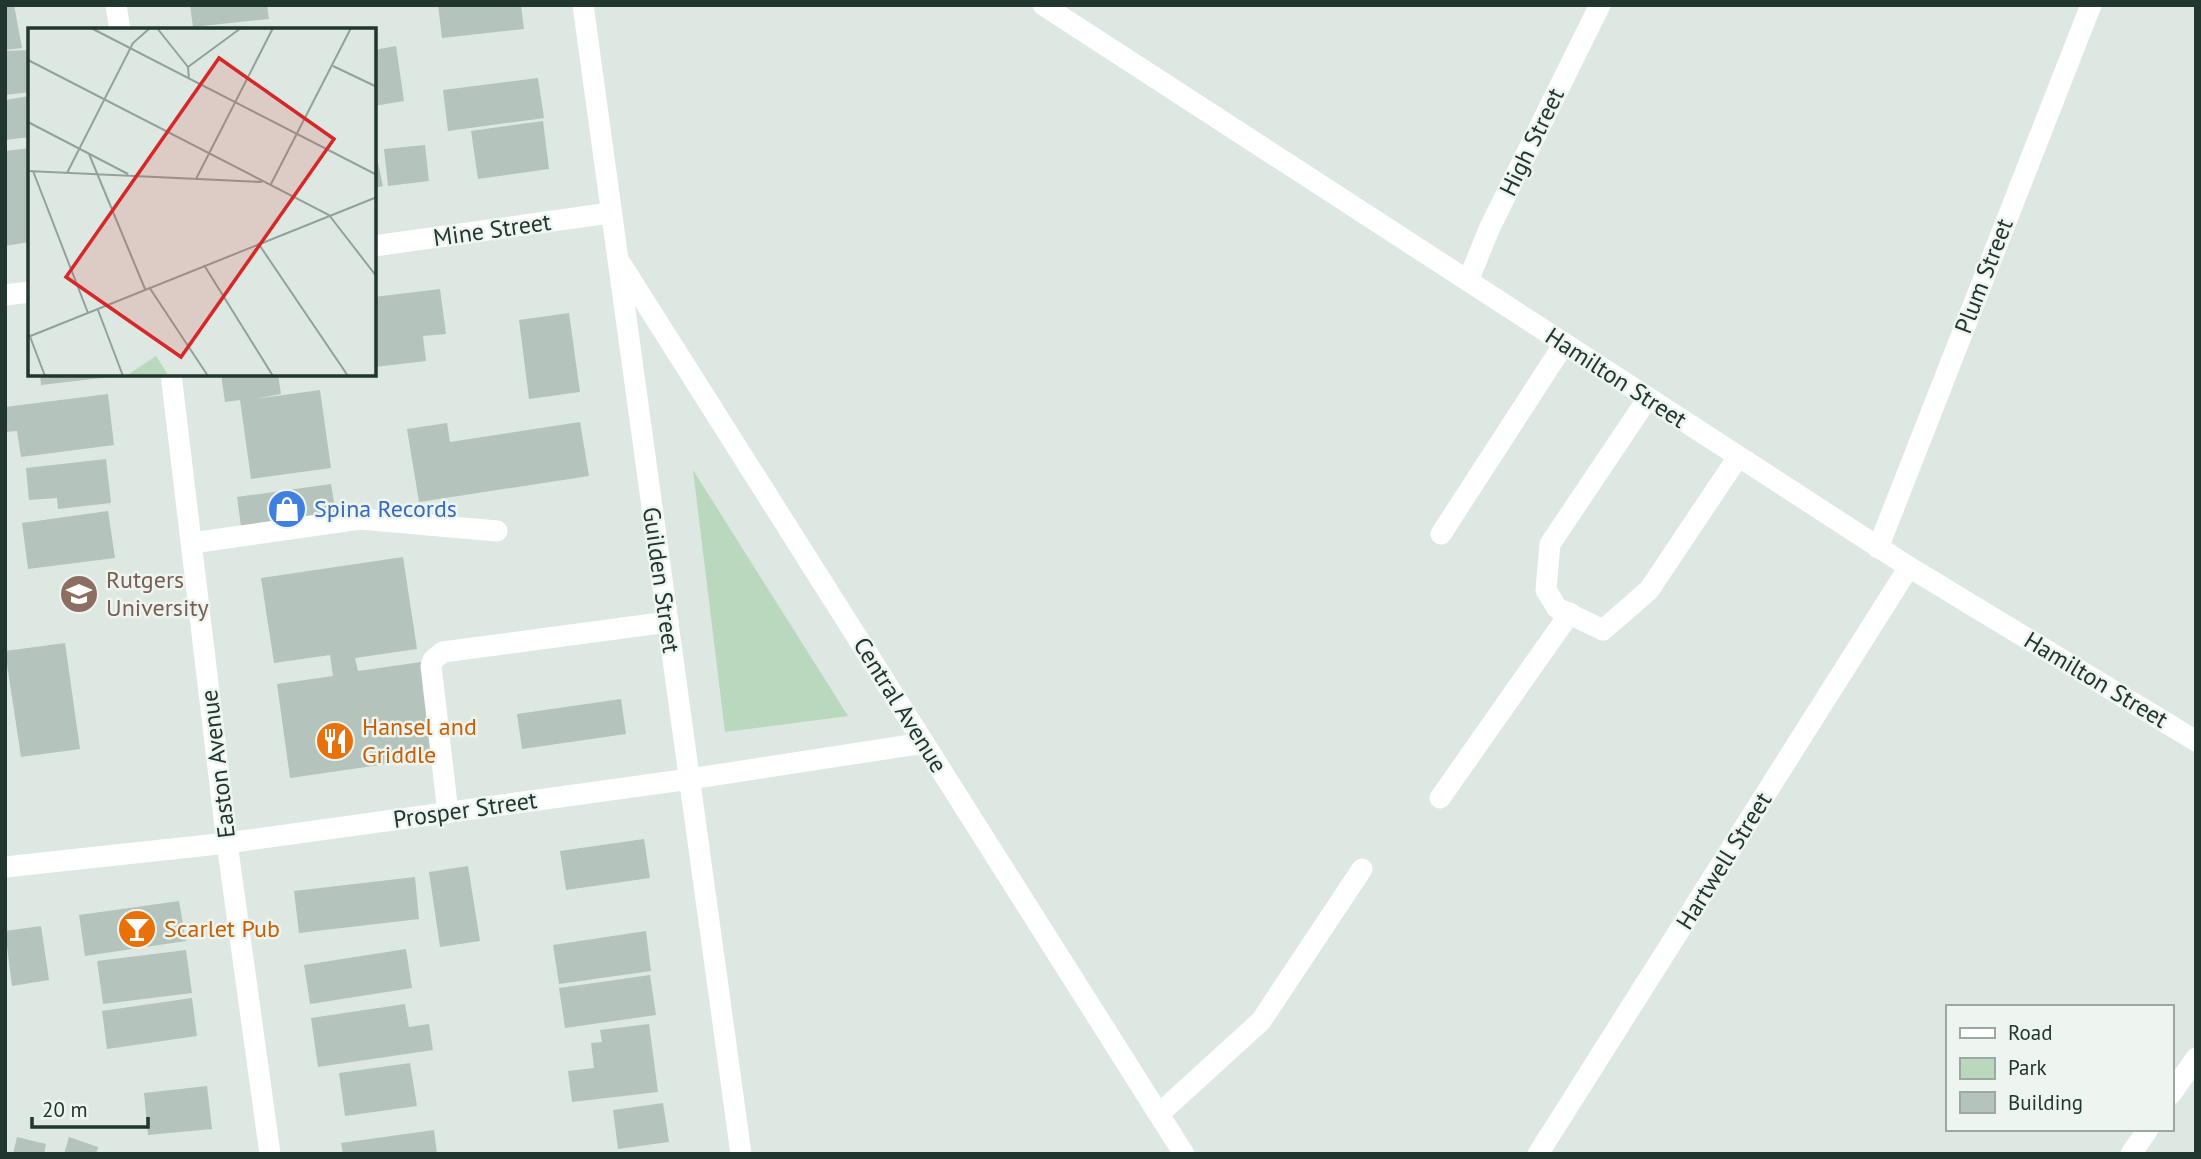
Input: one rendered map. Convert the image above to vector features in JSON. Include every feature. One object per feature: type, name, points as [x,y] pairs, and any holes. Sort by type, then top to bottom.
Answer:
[{"type":"street","points":[[116,5],[120,28]]},
{"type":"street","name":"Guilden Street","points":[[583,5],[741,1154]]},
{"type":"street","name":"Hamilton Street","points":[[1043,5],[1073,14],[1468,281],[1878,548],[2196,741]]},
{"type":"street","name":"High Street","points":[[1468,281],[1490,227],[1600,5]]},
{"type":"street","name":"Plum Street","points":[[1878,548],[2091,5]]},
{"type":"street","name":"Mine Street","points":[[376,246],[610,213]]},
{"type":"street","name":"Central Avenue","points":[[616,256],[1184,1154]]},
{"type":"street","points":[[5,295],[28,292]]},
{"type":"street","points":[[1441,534],[1564,344]]},
{"type":"street","name":"Easton Avenue","points":[[171,376],[227,843],[270,1154]]},
{"type":"street","points":[[1648,398],[1549,544],[1546,590],[1557,608],[1603,629],[1649,590],[1738,457]]},
{"type":"street","points":[[192,543],[360,520],[497,531]]},
{"type":"street","name":"Hartwell Street","points":[[1538,1154],[1909,567]]},
{"type":"street","points":[[1440,798],[1570,614]]},
{"type":"street","points":[[448,813],[431,666],[437,656],[443,652],[667,622]]},
{"type":"street","name":"Prosper Street","points":[[5,867],[227,843],[690,779],[924,743]]},
{"type":"street","points":[[1159,1114],[1261,1021],[1362,869]]},
{"type":"street","points":[[2173,1091],[2196,1058]]},
{"type":"street","points":[[2131,1154],[2147,1131]]},
{"type":"green space","points":[[693,470],[848,716],[725,732]]},
{"type":"building","points":[[5,5],[14,5],[22,48],[5,50]]},
{"type":"building","points":[[190,5],[267,5],[269,19],[193,27]]},
{"type":"building","points":[[438,5],[521,5],[524,29],[442,38]]},
{"type":"building","points":[[396,46],[404,101],[376,106],[376,50]]},
{"type":"building","points":[[28,50],[28,92],[5,95],[5,51]]},
{"type":"building","points":[[538,78],[544,118],[448,131],[443,90]]},
{"type":"building","points":[[28,96],[28,137],[5,140],[5,100]]},
{"type":"building","points":[[543,121],[549,169],[478,179],[471,131]]},
{"type":"building","points":[[425,145],[429,181],[388,186],[384,149]]},
{"type":"building","points":[[28,148],[28,242],[5,246],[5,151]]},
{"type":"building","points":[[376,153],[383,186],[376,188]]},
{"type":"building","points":[[440,289],[446,334],[423,336],[426,361],[376,367],[376,297]]},
{"type":"building","points":[[569,313],[580,392],[529,399],[519,320]]},
{"type":"building","points":[[40,376],[110,376],[110,377],[41,385]]},
{"type":"building","points":[[221,376],[278,376],[281,394],[254,399],[320,390],[331,468],[251,479],[240,400],[225,402]]},
{"type":"building","points":[[108,394],[114,445],[21,457],[17,431],[5,432],[5,407]]},
{"type":"building","points":[[580,422],[589,476],[419,502],[407,429],[447,423],[450,442]]},
{"type":"building","points":[[106,459],[111,503],[58,509],[57,498],[29,500],[26,468]]},
{"type":"building","name":"Spina Records","points":[[331,484],[337,520],[242,534],[237,497]]},
{"type":"building","points":[[108,511],[115,558],[28,569],[22,523]]},
{"type":"building","points":[[403,557],[417,649],[355,658],[358,671],[421,662],[435,757],[290,778],[277,684],[333,676],[330,655],[274,663],[261,578]]},
{"type":"building","points":[[65,643],[80,749],[21,757],[5,651]]},
{"type":"building","points":[[621,699],[626,734],[522,749],[517,714]]},
{"type":"building","points":[[644,839],[650,878],[566,890],[560,851]]},
{"type":"building","points":[[468,866],[480,941],[440,947],[429,872]]},
{"type":"building","points":[[415,877],[419,919],[299,933],[294,891]]},
{"type":"building","points":[[179,901],[186,941],[85,956],[79,915]]},
{"type":"building","points":[[41,926],[49,980],[12,986],[5,931]]},
{"type":"building","points":[[646,931],[651,971],[559,984],[553,945]]},
{"type":"building","points":[[406,949],[412,988],[310,1004],[304,965]]},
{"type":"building","points":[[186,950],[192,993],[103,1004],[97,961]]},
{"type":"building","points":[[650,975],[656,1015],[565,1028],[559,988]]},
{"type":"building","points":[[192,998],[197,1036],[107,1049],[102,1011]]},
{"type":"building","points":[[405,1004],[409,1027],[429,1024],[433,1050],[318,1067],[311,1018]]},
{"type":"building","points":[[649,1024],[658,1092],[572,1102],[568,1071],[594,1068],[591,1043],[602,1042],[600,1030]]},
{"type":"building","points":[[410,1063],[417,1106],[345,1116],[339,1073]]},
{"type":"building","points":[[207,1086],[212,1129],[148,1135],[144,1093]]},
{"type":"building","points":[[663,1103],[669,1142],[618,1149],[613,1110]]},
{"type":"building","points":[[434,1130],[437,1154],[343,1154],[341,1143]]},
{"type":"building","points":[[17,1137],[46,1144],[44,1154],[13,1154]]},
{"type":"building","points":[[69,1137],[98,1147],[96,1154],[64,1154]]},
{"type":"place","name":"Spina Records","points":[[287,509]]},
{"type":"place","name":"Rutgers University","points":[[79,594]]},
{"type":"place","name":"Hansel and Griddle","points":[[335,741]]},
{"type":"place","name":"Scarlet Pub","points":[[137,929]]}]
